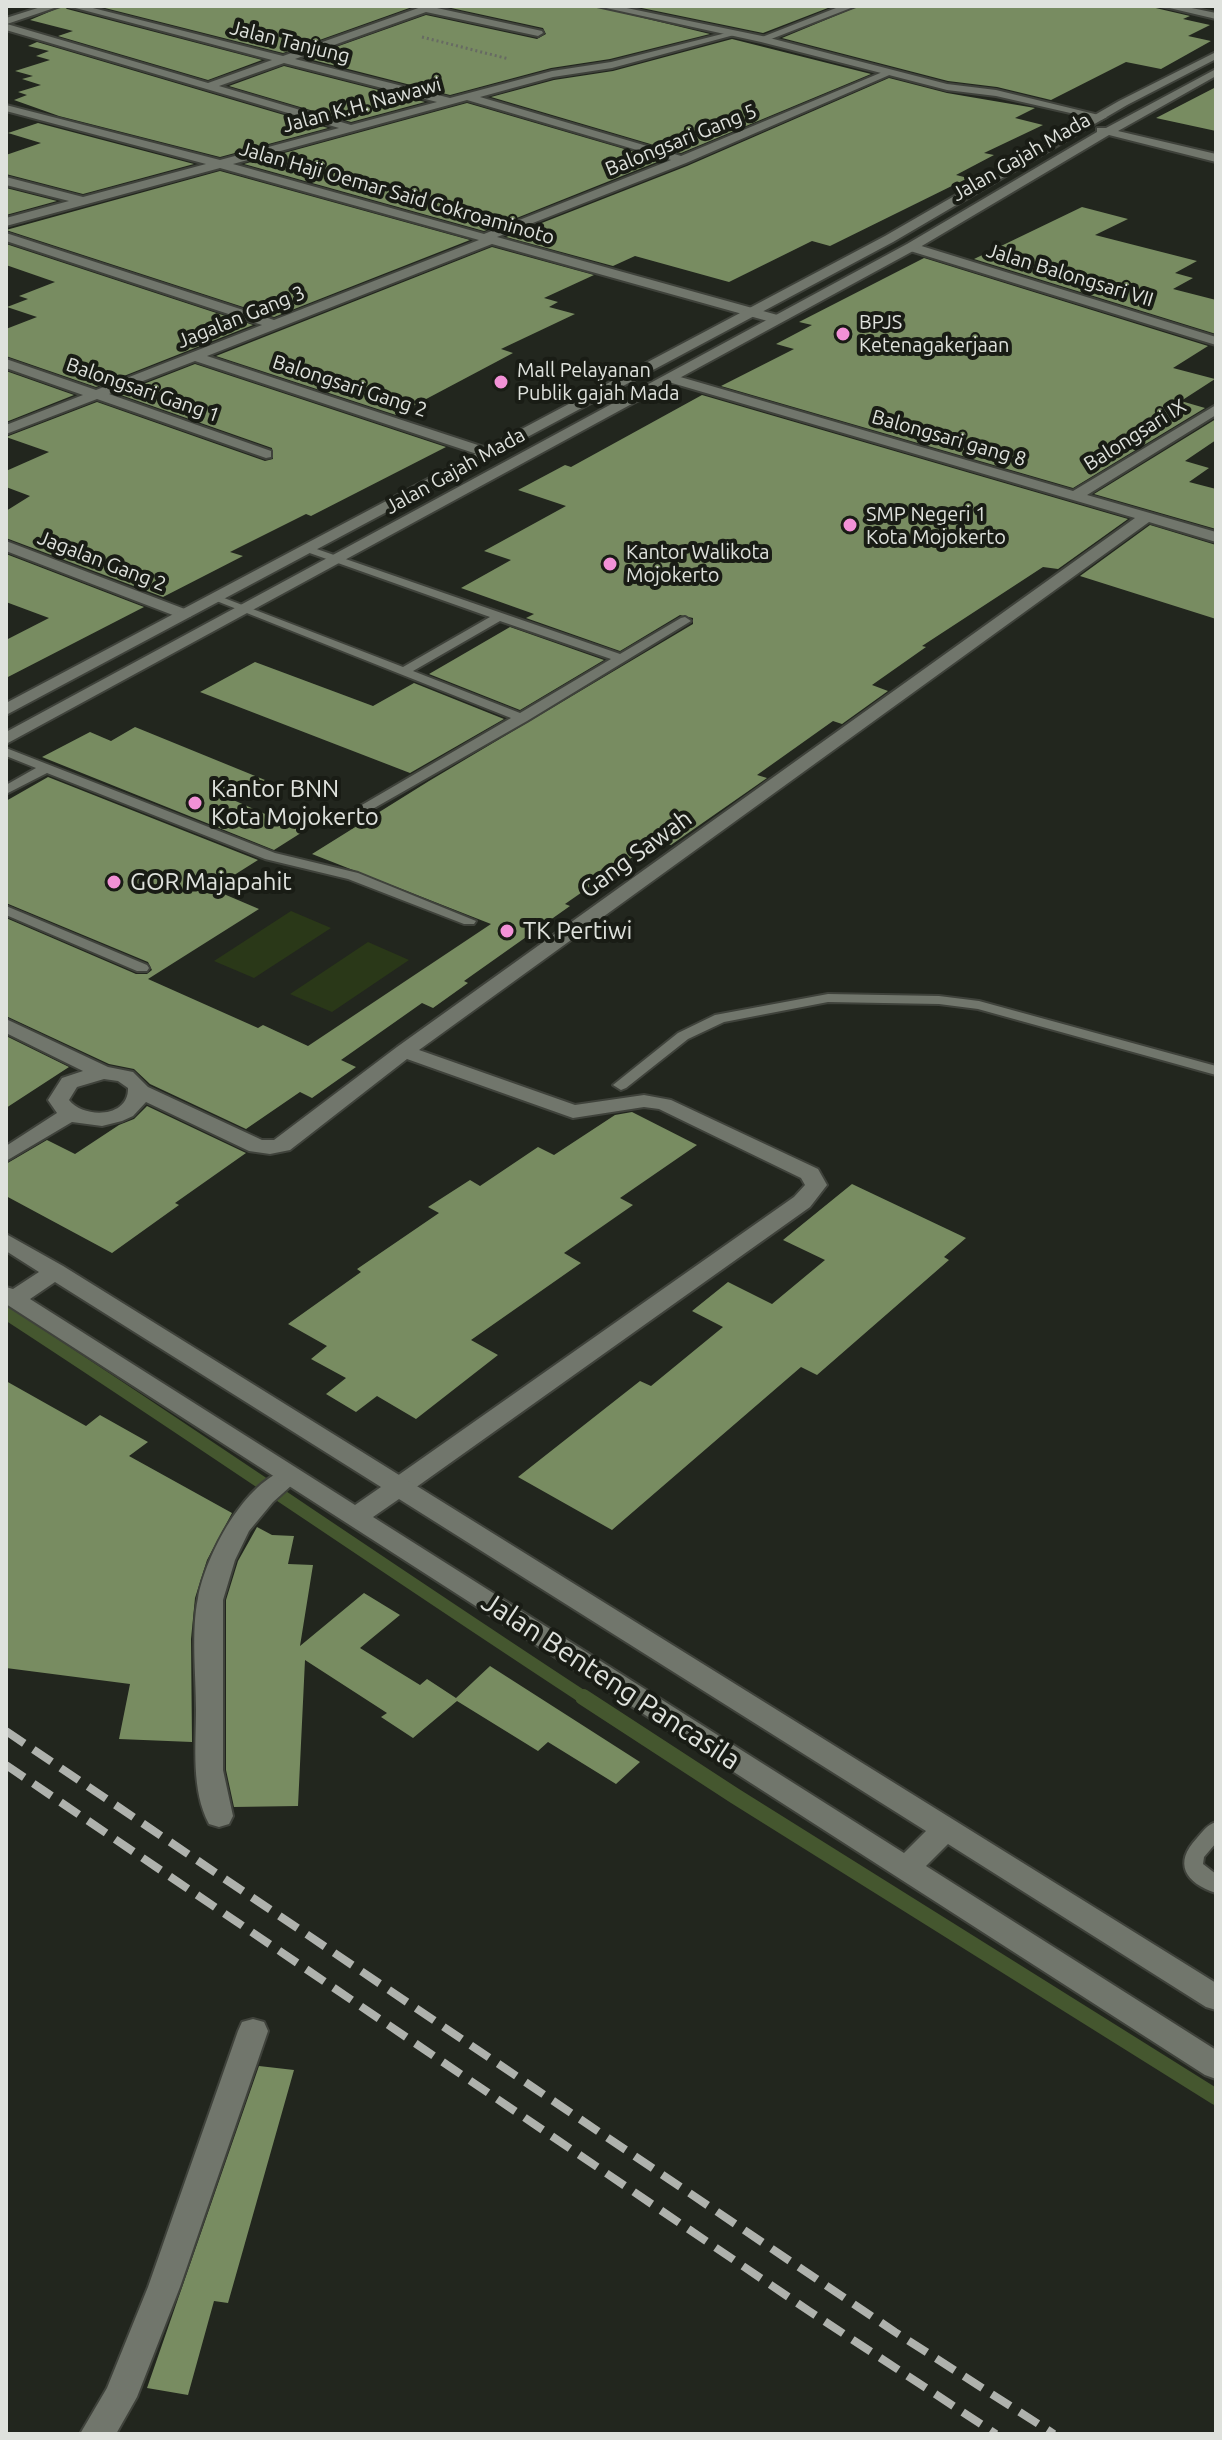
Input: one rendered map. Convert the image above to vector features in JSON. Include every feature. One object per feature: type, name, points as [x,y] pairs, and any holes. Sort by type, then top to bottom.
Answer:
[{"type":"street","points":[[6,21],[55,6]]},
{"type":"street","name":"Jalan Tanjung","points":[[73,6],[451,102]]},
{"type":"street","points":[[602,6],[762,39],[947,87],[996,93],[1154,129]]},
{"type":"street","points":[[762,39],[851,6]]},
{"type":"street","points":[[1166,6],[1216,16]]},
{"type":"street","points":[[209,86],[430,8],[538,33]]},
{"type":"street","points":[[6,27],[350,128]]},
{"type":"street","name":"Jalan K.H. Nawawi","points":[[6,222],[560,72],[612,65],[730,33]]},
{"type":"street","name":"Jalan Gajah Mada","points":[[6,710],[623,383],[889,239],[1084,126],[1216,55]]},
{"type":"street","name":"Jalan Gajah Mada","points":[[6,739],[911,247],[1107,131],[1216,72]]},
{"type":"street","name":"Balongsari Gang 5","points":[[487,239],[889,73]]},
{"type":"street","points":[[947,87],[977,99],[1216,158]]},
{"type":"street","points":[[468,97],[682,160]]},
{"type":"street","name":"Jalan Haji Oemar Said Cokroaminoto","points":[[6,108],[220,164],[776,319]]},
{"type":"street","points":[[6,181],[84,202]]},
{"type":"street","name":"Balongsari Gang 2","points":[[6,237],[276,325]]},
{"type":"street","name":"Jagalan Gang 3","points":[[6,430],[197,357],[487,239]]},
{"type":"street","name":"Jalan Balongsari VII","points":[[911,247],[1216,341]]},
{"type":"street","name":"Balongsari Gang 2","points":[[197,357],[491,454]]},
{"type":"street","name":"Balongsari Gang 1","points":[[6,363],[266,454]]},
{"type":"street","name":"Balongsari gang 8","points":[[670,378],[1216,537]]},
{"type":"street","points":[[623,383],[647,390]]},
{"type":"street","name":"Balongsari IX","points":[[1075,496],[1216,409]]},
{"type":"street","name":"Gang Sawah","points":[[140,1091],[257,1146],[276,1148],[404,1051],[1147,517]]},
{"type":"street","name":"Jagalan Gang 2","points":[[6,546],[184,614]]},
{"type":"street","points":[[6,1025],[104,1073],[129,1078],[140,1091],[132,1108],[122,1114],[95,1120],[70,1114],[58,1100],[60,1092],[77,1078],[104,1073]]},
{"type":"street","points":[[355,1517],[802,1202],[816,1185],[810,1174],[664,1104],[644,1101],[573,1112],[404,1051]]},
{"type":"street","points":[[6,1155],[70,1114]]},
{"type":"street","name":"Jalan Benteng Pancasila","points":[[6,1241],[1216,1998]]},
{"type":"street","points":[[10,1297],[55,1271]]},
{"type":"street","name":"Jalan Benteng Pancasila","points":[[10,1297],[279,1485],[355,1517],[1216,2066]]},
{"type":"street","points":[[219,1816],[209,1770],[210,1600],[227,1549],[239,1527],[279,1485]]},
{"type":"street","points":[[905,1869],[946,1829]]},
{"type":"street","points":[[97,2434],[120,2397],[164,2287],[253,2031]]},
{"type":"lane","points":[[308,549],[621,659]]},
{"type":"lane","points":[[215,598],[523,718]]},
{"type":"lane","points":[[404,671],[500,616]]},
{"type":"lane","points":[[348,819],[685,621]]},
{"type":"lane","points":[[6,752],[270,856],[345,874],[469,921]]},
{"type":"lane","points":[[6,790],[44,769]]},
{"type":"lane","points":[[6,910],[142,968]]},
{"type":"lane","points":[[621,1085],[683,1036],[705,1023],[828,998],[939,1000],[979,1005],[1216,1071]]},
{"type":"lane","points":[[1216,1830],[1194,1854],[1193,1867],[1216,1885]]},
{"type":"path","points":[[378,26],[560,72]]},
{"type":"green space","points":[[291,911],[331,928],[254,978],[214,961]]},
{"type":"green space","points":[[368,942],[409,960],[332,1012],[290,994]]},
{"type":"building","points":[[63,6],[262,60],[208,80],[58,36],[73,31],[30,20]]},
{"type":"building","points":[[97,6],[415,6],[283,53]]},
{"type":"building","points":[[442,6],[594,6],[710,34],[610,59],[551,68],[450,95],[305,58],[426,15],[537,39],[546,34],[543,28]]},
{"type":"building","points":[[632,6],[833,6],[763,33]]},
{"type":"building","points":[[859,6],[1147,6],[1190,16],[1183,19],[1210,25],[1188,36],[1211,41],[1161,69],[1126,62],[1051,100],[997,87],[948,81],[782,38]]},
{"type":"building","points":[[732,39],[871,74],[681,153],[491,97],[554,80],[613,71]]},
{"type":"building","points":[[37,42],[328,128],[220,157],[59,116],[14,100],[27,95],[18,92],[41,85],[22,79],[33,76],[15,71],[50,60],[36,56],[49,51],[28,46]]},
{"type":"building","points":[[284,66],[425,102],[351,122],[229,86]]},
{"type":"building","points":[[889,78],[947,93],[1035,108],[1015,118],[1043,125],[984,153],[994,155],[956,175],[968,178],[830,246],[812,241],[729,282],[635,256],[613,266],[506,237],[687,166]]},
{"type":"building","points":[[1216,87],[1216,131],[1156,118]]},
{"type":"building","points":[[467,103],[662,160],[484,231],[244,164]]},
{"type":"building","points":[[38,123],[194,164],[83,194],[6,174],[6,155],[41,143],[8,133]]},
{"type":"building","points":[[220,171],[470,240],[274,317],[6,230]]},
{"type":"building","points":[[6,188],[57,201],[6,215]]},
{"type":"building","points":[[1082,207],[1128,219],[1095,235],[1197,261],[1175,273],[1193,278],[1173,289],[1216,300],[1216,334],[974,259]]},
{"type":"building","points":[[6,244],[253,325],[96,387],[6,356],[6,329],[37,317],[7,307],[28,299],[19,296],[55,282],[6,265]]},
{"type":"building","points":[[492,247],[594,275],[544,298],[558,302],[549,307],[575,314],[501,349],[513,353],[396,415],[216,356]]},
{"type":"building","points":[[924,258],[1208,346],[1173,368],[1215,379],[1181,401],[1205,408],[1073,488],[721,386],[794,349],[776,344],[812,325],[799,322]]},
{"type":"building","points":[[195,364],[446,447],[311,516],[306,514],[230,552],[243,556],[163,597],[6,538],[6,511],[30,496],[6,487],[6,471],[49,452],[6,437],[97,402],[265,461],[273,459],[272,448],[118,394]]},
{"type":"building","points":[[6,371],[74,395],[6,422]]},
{"type":"building","points":[[702,395],[1128,519],[1058,569],[1043,567],[922,646],[926,647],[872,685],[888,691],[842,724],[833,721],[757,775],[767,778],[671,845],[657,840],[565,904],[570,906],[464,981],[468,983],[433,1008],[422,1003],[341,1060],[356,1067],[312,1098],[300,1092],[246,1129],[150,1084],[134,1069],[109,1064],[6,1016],[6,918],[136,974],[147,974],[152,970],[148,962],[6,903],[6,801],[48,777],[258,860],[212,889],[259,909],[148,979],[258,1028],[263,1025],[308,1046],[491,924],[312,854],[693,624],[693,618],[680,615],[620,651],[526,618],[534,614],[461,588],[511,560],[484,551],[566,506],[518,490],[565,465],[571,467]]},
{"type":"building","points":[[1216,419],[1216,440],[1185,461],[1209,468],[1189,482],[1216,489],[1216,529],[1094,494]]},
{"type":"building","points":[[1150,525],[1216,545],[1216,619],[1080,576]]},
{"type":"building","points":[[6,554],[144,607],[6,678],[6,640],[49,618],[6,602]]},
{"type":"building","points":[[510,627],[604,660],[520,710],[429,674]]},
{"type":"building","points":[[255,662],[373,706],[414,683],[504,719],[410,773],[200,692]]},
{"type":"building","points":[[135,727],[265,780],[231,799],[304,831],[274,850],[42,757],[90,732],[111,741]]},
{"type":"building","points":[[6,1036],[69,1067],[6,1108]]},
{"type":"building","points":[[147,1106],[246,1153],[112,1253],[6,1196],[6,1164],[47,1140],[75,1154],[119,1125],[134,1119]]},
{"type":"building","points":[[632,1112],[697,1145],[620,1198],[633,1205],[564,1253],[581,1263],[471,1340],[498,1355],[416,1419],[377,1396],[356,1412],[326,1394],[346,1378],[311,1359],[327,1346],[288,1324],[361,1272],[357,1269],[439,1213],[428,1207],[470,1180],[480,1186],[538,1147],[554,1155],[615,1115]]},
{"type":"building","points":[[852,1184],[966,1238],[944,1257],[949,1260],[817,1375],[801,1367],[612,1530],[518,1477],[640,1381],[651,1386],[723,1327],[692,1311],[728,1282],[772,1304],[825,1260],[783,1240]]},
{"type":"building","points":[[6,1381],[86,1426],[100,1415],[148,1442],[129,1456],[232,1513],[207,1560],[195,1598],[191,1639],[192,1742],[119,1739],[130,1684],[6,1668]]},
{"type":"building","points":[[257,1527],[272,1535],[294,1536],[288,1564],[313,1565],[300,1646],[364,1593],[400,1615],[360,1648],[420,1685],[427,1679],[456,1698],[490,1666],[640,1762],[616,1784],[548,1742],[538,1751],[457,1701],[413,1738],[381,1717],[387,1713],[305,1660],[298,1806],[234,1807],[226,1770],[226,1600],[238,1561]]},
{"type":"building","points":[[259,2066],[294,2070],[228,2303],[214,2301],[188,2395],[147,2388]]},
{"type":"waterway","points":[[6,1313],[586,1699]]},
{"type":"waterway","points":[[583,1697],[735,1796],[1216,2097]]},
{"type":"railway","points":[[6,1731],[895,2332],[1054,2434]]},
{"type":"railway","points":[[6,1765],[809,2311],[996,2434]]},
{"type":"place","name":"BPJS Ketenagakerjaan","points":[[843,334]]},
{"type":"place","name":"Mall Pelayanan Publik gajah Mada","points":[[501,382]]},
{"type":"place","name":"SMP Negeri 1 Kota Mojokerto","points":[[850,525]]},
{"type":"place","name":"Kantor Walikota Mojokerto","points":[[610,564]]},
{"type":"place","name":"Kantor BNN Kota Mojokerto","points":[[195,803]]},
{"type":"place","name":"GOR Majapahit","points":[[114,882]]},
{"type":"place","name":"TK Pertiwi","points":[[507,931]]}]
